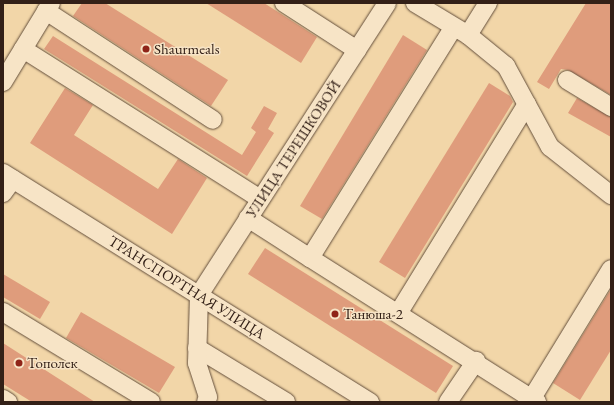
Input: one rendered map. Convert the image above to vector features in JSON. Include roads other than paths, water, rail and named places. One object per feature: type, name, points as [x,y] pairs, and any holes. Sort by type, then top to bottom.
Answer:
[{"type":"street","points":[[284,3],[357,50]]},
{"type":"street","name":"УЛИЦА ТЕРЕШКОВОЙ","points":[[198,295],[387,3]]},
{"type":"street","points":[[415,3],[461,32],[506,66],[550,147],[611,195]]},
{"type":"street","points":[[310,258],[461,32],[488,3]]},
{"type":"street","points":[[3,82],[48,7],[213,120]]},
{"type":"street","points":[[23,49],[260,199]]},
{"type":"street","points":[[567,80],[611,107]]},
{"type":"street","points":[[399,312],[527,104]]},
{"type":"street","name":"ТРАНСПОРТНАЯ УЛИЦА","points":[[6,182],[198,295],[370,402]]},
{"type":"street","points":[[248,218],[399,312],[535,400],[611,269]]},
{"type":"street","points":[[198,295],[196,363],[208,397],[206,402]]},
{"type":"street","points":[[3,312],[151,402]]},
{"type":"street","points":[[197,348],[286,402]]},
{"type":"street","points":[[448,402],[476,361]]},
{"type":"street","points":[[3,399],[8,402]]},
{"type":"place","name":"Shaurmeals","points":[[146,49]]},
{"type":"place","name":"Танюша-2","points":[[335,314]]},
{"type":"place","name":"Тополек","points":[[19,363]]}]
